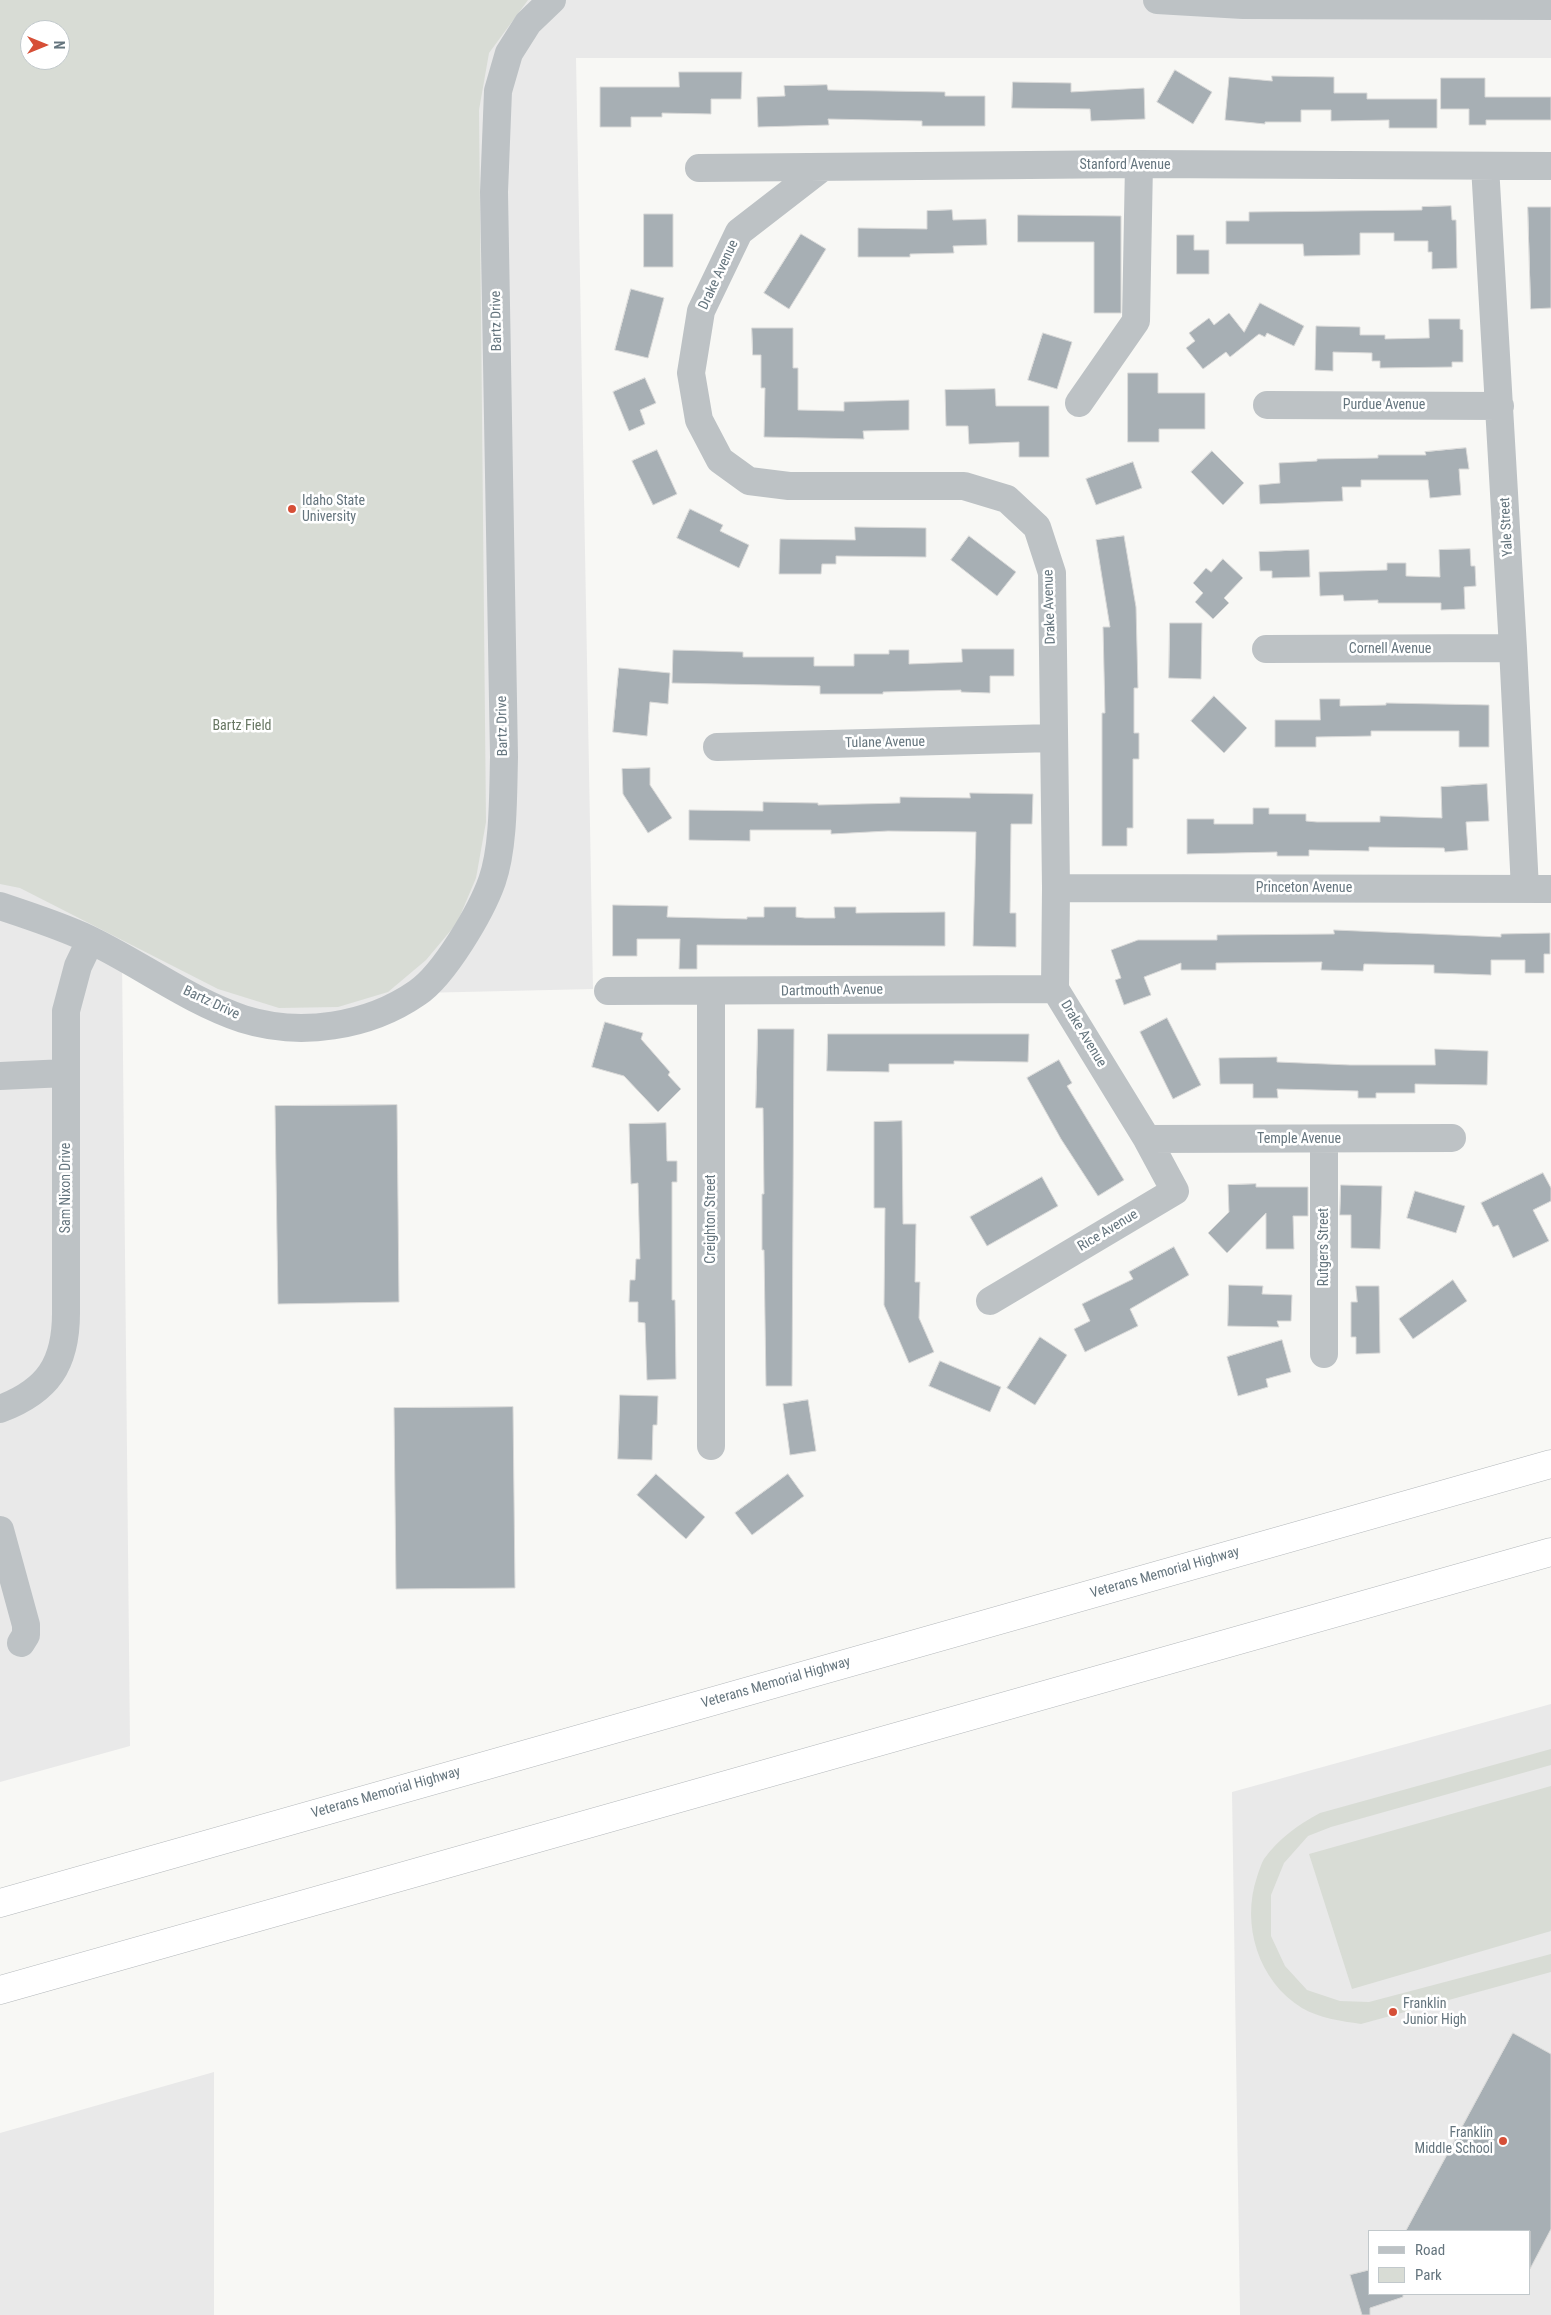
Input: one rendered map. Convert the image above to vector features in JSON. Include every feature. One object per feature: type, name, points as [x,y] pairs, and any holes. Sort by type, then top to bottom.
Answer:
[{"type":"highway","name":"Veterans Memorial Highway","points":[[0,1903],[1551,1464]]},
{"type":"highway","points":[[0,1990],[1551,1552]]},
{"type":"street","name":"Bartz Drive","points":[[0,906],[90,941],[202,1001],[244,1019],[293,1028],[336,1026],[378,1016],[419,992],[447,961],[470,928],[493,880],[501,828],[504,757],[494,192],[498,91],[509,53],[528,23],[552,0]]},
{"type":"street","points":[[1157,0],[1551,6]]},
{"type":"street","points":[[1078,402],[1136,321],[1138,164]]},
{"type":"street","name":"Stanford Avenue","points":[[699,168],[1138,164],[1551,166]]},
{"type":"street","name":"Yale Street","points":[[1485,166],[1514,648],[1538,889]]},
{"type":"street","name":"Drake Avenue","points":[[823,167],[739,232],[701,310],[691,373],[698,420],[720,460],[749,481],[788,486],[964,486],[1007,499],[1037,527],[1052,573],[1056,888],[1055,989],[1147,1139]]},
{"type":"street","name":"Purdue Avenue","points":[[1267,405],[1500,406]]},
{"type":"street","name":"Cornell Avenue","points":[[1266,649],[1514,648]]},
{"type":"street","name":"Tulane Avenue","points":[[718,747],[1053,738]]},
{"type":"street","name":"Princeton Avenue","points":[[1056,888],[1538,889]]},
{"type":"street","name":"Sam Nixon Drive","points":[[0,1409],[21,1401],[40,1389],[62,1354],[66,1313],[66,1011],[78,966],[90,941]]},
{"type":"street","name":"Dartmouth Avenue","points":[[608,991],[1055,989]]},
{"type":"street","name":"Creighton Street","points":[[711,992],[711,1446]]},
{"type":"street","points":[[0,1076],[66,1073]]},
{"type":"street","name":"Temple Avenue","points":[[1147,1139],[1324,1140],[1452,1138]]},
{"type":"street","name":"Rice Avenue","points":[[990,1301],[1176,1191],[1147,1139]]},
{"type":"street","name":"Rutgers Street","points":[[1324,1140],[1324,1354]]},
{"type":"street","points":[[0,1530],[26,1625],[26,1635],[21,1643]]},
{"type":"shaded area","name":"Bartz Field","points":[[0,0],[1551,0],[1551,58],[576,58],[593,989],[419,993],[293,1028],[122,958],[130,1746],[0,1782]]},
{"type":"shaded area","name":"Franklin Junior High","points":[[1551,1704],[1551,2315],[1240,2315],[1232,1792]]},
{"type":"shaded area","points":[[214,2072],[214,2315],[0,2315],[0,2133]]},
{"type":"green space","name":"Bartz Field","points":[[0,0],[528,0],[489,53],[479,110],[486,822],[476,878],[457,923],[426,960],[388,992],[338,1007],[279,1008],[218,989],[20,888],[0,884]]},
{"type":"green space","points":[[1551,1749],[1551,1765],[1331,1827],[1308,1836],[1284,1863],[1271,1895],[1271,1936],[1285,1966],[1307,1990],[1340,2001],[1369,2002],[1551,1954],[1551,1972],[1361,2024],[1330,2019],[1302,2008],[1287,1997],[1274,1983],[1264,1967],[1257,1950],[1251,1914],[1253,1895],[1262,1863],[1270,1851],[1283,1838],[1320,1813]]},
{"type":"green space","points":[[1551,1786],[1551,1931],[1352,1989],[1309,1854]]},
{"type":"building","points":[[1175,70],[1212,92],[1193,124],[1157,102]]},
{"type":"building","points":[[679,72],[742,72],[741,99],[711,99],[711,114],[662,113],[662,117],[631,117],[631,127],[600,127],[600,87],[679,87]]},
{"type":"building","points":[[1272,76],[1334,77],[1334,93],[1367,93],[1367,99],[1437,99],[1437,128],[1389,128],[1389,120],[1331,121],[1331,110],[1301,110],[1301,122],[1265,122],[1265,124],[1225,120],[1229,77],[1272,81]]},
{"type":"building","points":[[1441,78],[1485,78],[1485,97],[1551,97],[1551,120],[1486,120],[1486,125],[1469,125],[1469,109],[1441,109]]},
{"type":"building","points":[[1013,82],[1071,83],[1071,92],[1144,88],[1145,119],[1091,121],[1090,109],[1012,108]]},
{"type":"building","points":[[827,85],[828,90],[945,92],[945,96],[985,96],[985,126],[922,126],[922,121],[828,119],[829,125],[758,127],[757,97],[785,96],[784,86]]},
{"type":"building","points":[[1451,206],[1452,220],[1456,220],[1457,268],[1432,269],[1432,252],[1428,252],[1428,241],[1394,241],[1394,233],[1360,233],[1360,255],[1304,256],[1303,244],[1226,244],[1226,221],[1249,221],[1249,212],[1422,210],[1422,207]]},
{"type":"building","points":[[1528,207],[1551,207],[1551,308],[1531,309]]},
{"type":"building","points":[[952,210],[953,220],[986,219],[987,245],[953,246],[954,253],[910,254],[910,257],[858,257],[858,228],[927,229],[927,211]]},
{"type":"building","points":[[644,214],[673,214],[673,267],[644,267]]},
{"type":"building","points":[[1018,215],[1121,216],[1121,313],[1094,313],[1094,242],[1018,242]]},
{"type":"building","points":[[801,234],[826,249],[789,309],[764,293]]},
{"type":"building","points":[[1177,235],[1194,235],[1194,250],[1209,250],[1209,274],[1177,274]]},
{"type":"building","points":[[631,289],[664,298],[648,358],[615,350]]},
{"type":"building","points":[[1260,303],[1304,326],[1294,346],[1267,333],[1265,337],[1259,334],[1230,357],[1226,352],[1203,369],[1186,348],[1195,341],[1189,333],[1209,318],[1214,325],[1229,313],[1244,332]]},
{"type":"building","points":[[1429,319],[1460,319],[1460,329],[1463,330],[1463,362],[1452,362],[1452,367],[1380,368],[1380,361],[1372,361],[1372,353],[1333,352],[1333,371],[1315,370],[1316,326],[1360,327],[1360,335],[1385,335],[1385,339],[1429,338]]},
{"type":"building","points":[[752,328],[793,328],[793,368],[798,368],[798,410],[844,411],[844,402],[909,400],[909,430],[863,431],[864,439],[764,437],[765,388],[761,388],[761,355],[753,355]]},
{"type":"building","points":[[1043,333],[1072,342],[1057,389],[1028,380]]},
{"type":"building","points":[[1128,373],[1158,373],[1158,393],[1205,393],[1205,429],[1159,429],[1159,442],[1128,442]]},
{"type":"building","points":[[645,378],[656,403],[640,410],[645,424],[629,431],[613,392]]},
{"type":"building","points":[[995,389],[996,406],[1049,406],[1049,457],[1019,457],[1019,442],[969,444],[968,426],[946,426],[945,390]]},
{"type":"building","points":[[1466,448],[1469,469],[1459,469],[1461,495],[1430,498],[1428,480],[1361,480],[1361,487],[1342,487],[1343,501],[1260,504],[1259,485],[1280,483],[1279,463],[1317,461],[1317,459],[1378,458],[1378,455],[1426,455],[1425,452]]},
{"type":"building","points":[[657,450],[677,494],[653,505],[632,461]]},
{"type":"building","points":[[1212,451],[1244,483],[1223,505],[1191,472]]},
{"type":"building","points":[[1133,462],[1142,488],[1096,505],[1086,479]]},
{"type":"building","points":[[690,509],[723,525],[720,531],[749,545],[739,568],[677,538]]},
{"type":"building","points":[[855,527],[926,528],[926,557],[836,556],[836,564],[822,564],[821,574],[779,574],[780,539],[855,540]]},
{"type":"building","points":[[969,536],[1016,572],[997,596],[951,560]]},
{"type":"building","points":[[1124,536],[1136,607],[1138,688],[1134,688],[1134,733],[1139,733],[1139,759],[1133,759],[1133,828],[1127,828],[1127,846],[1102,846],[1102,713],[1105,713],[1103,627],[1110,627],[1096,540]]},
{"type":"building","points":[[1470,549],[1471,566],[1475,566],[1476,586],[1464,587],[1465,609],[1441,610],[1441,603],[1378,603],[1378,600],[1344,601],[1343,595],[1320,596],[1319,572],[1387,570],[1387,563],[1406,563],[1406,576],[1440,577],[1439,550]]},
{"type":"building","points":[[1309,550],[1310,577],[1272,578],[1272,571],[1260,571],[1259,552]]},
{"type":"building","points":[[1223,559],[1243,578],[1224,598],[1229,603],[1213,619],[1195,602],[1203,593],[1193,583],[1206,568],[1211,572]]},
{"type":"building","points":[[1170,623],[1202,623],[1201,679],[1169,678]]},
{"type":"building","points":[[962,649],[1014,649],[1014,676],[990,676],[990,693],[961,692],[961,690],[883,692],[883,694],[820,694],[820,686],[672,683],[673,650],[743,652],[743,657],[814,657],[814,666],[854,666],[854,654],[889,654],[889,650],[909,650],[909,664],[962,662]]},
{"type":"building","points":[[619,668],[670,673],[668,704],[650,702],[647,736],[613,732]]},
{"type":"building","points":[[1214,696],[1247,728],[1224,753],[1191,721]]},
{"type":"building","points":[[1320,699],[1340,699],[1340,706],[1386,705],[1386,703],[1489,705],[1489,747],[1459,747],[1459,731],[1371,731],[1371,736],[1316,737],[1316,747],[1275,747],[1275,720],[1320,720]]},
{"type":"building","points":[[650,768],[650,785],[672,818],[648,833],[623,794],[622,769]]},
{"type":"building","points":[[1487,784],[1489,821],[1466,822],[1468,850],[1445,852],[1444,848],[1369,847],[1369,851],[1309,850],[1309,856],[1277,856],[1277,852],[1187,854],[1187,819],[1214,819],[1214,824],[1253,824],[1253,808],[1269,808],[1269,814],[1306,814],[1306,821],[1317,822],[1380,822],[1380,816],[1442,818],[1441,787]]},
{"type":"building","points":[[970,793],[1033,794],[1032,824],[1011,824],[1010,913],[1016,913],[1016,947],[973,946],[976,832],[888,831],[831,834],[831,830],[750,830],[750,841],[689,840],[689,810],[763,811],[763,802],[818,803],[818,805],[900,803],[900,797],[970,798]]},
{"type":"building","points":[[613,905],[668,906],[667,917],[747,919],[747,917],[764,917],[764,907],[796,907],[796,917],[805,918],[835,918],[834,907],[856,907],[856,913],[945,912],[945,946],[697,945],[697,969],[679,969],[680,939],[637,939],[637,956],[613,956]]},
{"type":"building","points":[[1334,930],[1501,937],[1501,934],[1550,933],[1550,954],[1544,954],[1544,973],[1525,973],[1525,960],[1491,960],[1491,975],[1434,973],[1434,965],[1364,964],[1363,971],[1321,970],[1322,962],[1216,963],[1216,970],[1181,970],[1181,963],[1144,977],[1151,995],[1124,1005],[1115,980],[1121,978],[1111,950],[1138,940],[1217,940],[1217,935],[1334,934]]},
{"type":"building","points":[[1167,1018],[1201,1085],[1173,1099],[1140,1032]]},
{"type":"building","points":[[605,1022],[643,1033],[641,1039],[670,1072],[668,1075],[681,1089],[658,1112],[624,1076],[592,1067]]},
{"type":"building","points":[[758,1029],[794,1029],[792,1386],[766,1386],[764,1250],[762,1250],[762,1194],[764,1194],[763,1108],[756,1108]]},
{"type":"building","points":[[828,1034],[1029,1034],[1028,1062],[954,1061],[954,1064],[889,1064],[889,1072],[827,1071]]},
{"type":"building","points":[[1435,1049],[1488,1051],[1487,1085],[1415,1084],[1415,1093],[1376,1093],[1376,1098],[1358,1098],[1358,1091],[1277,1089],[1278,1098],[1253,1098],[1253,1084],[1220,1084],[1219,1058],[1277,1057],[1277,1062],[1350,1065],[1435,1065]]},
{"type":"building","points":[[1059,1060],[1072,1083],[1067,1086],[1124,1180],[1098,1196],[1061,1139],[1027,1078]]},
{"type":"building","points":[[397,1105],[399,1302],[278,1304],[275,1106]]},
{"type":"building","points":[[902,1121],[903,1224],[916,1224],[915,1282],[920,1282],[919,1318],[934,1352],[909,1363],[884,1305],[885,1208],[874,1208],[874,1122]]},
{"type":"building","points":[[666,1123],[667,1161],[677,1161],[677,1182],[672,1182],[672,1300],[675,1300],[676,1379],[647,1380],[645,1323],[638,1322],[638,1302],[629,1302],[630,1280],[635,1280],[636,1259],[640,1259],[638,1183],[631,1184],[629,1124]]},
{"type":"building","points":[[1543,1173],[1551,1188],[1551,1201],[1533,1210],[1549,1241],[1513,1258],[1498,1225],[1493,1227],[1481,1203]]},
{"type":"building","points":[[1042,1177],[1058,1206],[987,1246],[970,1217]]},
{"type":"building","points":[[1256,1184],[1256,1187],[1308,1187],[1308,1216],[1293,1216],[1294,1249],[1266,1249],[1266,1213],[1227,1253],[1208,1233],[1229,1212],[1228,1185]]},
{"type":"building","points":[[1341,1185],[1382,1186],[1380,1249],[1351,1248],[1351,1215],[1340,1215]]},
{"type":"building","points":[[1415,1191],[1465,1206],[1456,1233],[1407,1218]]},
{"type":"building","points":[[1174,1247],[1189,1275],[1130,1309],[1138,1326],[1085,1352],[1074,1329],[1090,1321],[1082,1304],[1133,1279],[1129,1272]]},
{"type":"building","points":[[1453,1280],[1467,1301],[1413,1339],[1399,1319]]},
{"type":"building","points":[[1229,1285],[1263,1286],[1262,1294],[1292,1295],[1291,1321],[1277,1321],[1279,1327],[1228,1326]]},
{"type":"building","points":[[1356,1286],[1379,1286],[1380,1353],[1356,1354],[1356,1337],[1351,1337],[1351,1302],[1357,1302]]},
{"type":"building","points":[[1040,1337],[1067,1355],[1035,1405],[1007,1388]]},
{"type":"building","points":[[1282,1340],[1291,1372],[1266,1379],[1268,1387],[1238,1396],[1227,1357]]},
{"type":"building","points":[[940,1361],[1001,1387],[990,1412],[929,1386]]},
{"type":"building","points":[[620,1395],[658,1396],[657,1425],[653,1425],[652,1460],[618,1459]]},
{"type":"building","points":[[808,1400],[816,1451],[790,1455],[783,1404]]},
{"type":"building","points":[[513,1407],[515,1588],[396,1589],[394,1408]]},
{"type":"building","points":[[656,1474],[705,1517],[686,1539],[637,1495]]},
{"type":"building","points":[[788,1474],[804,1496],[752,1535],[735,1513]]},
{"type":"building","name":"Franklin Middle School","points":[[1513,2033],[1551,2054],[1551,2229],[1531,2267],[1531,2230],[1407,2230]]},
{"type":"building","points":[[1368,2270],[1368,2295],[1403,2295],[1403,2297],[1370,2308],[1370,2315],[1362,2315],[1350,2275]]},
{"type":"place","name":"Idaho State University","points":[[292,509]]},
{"type":"place","name":"Franklin Junior High","points":[[1393,2012]]},
{"type":"place","name":"Franklin Middle School","points":[[1503,2141]]}]
